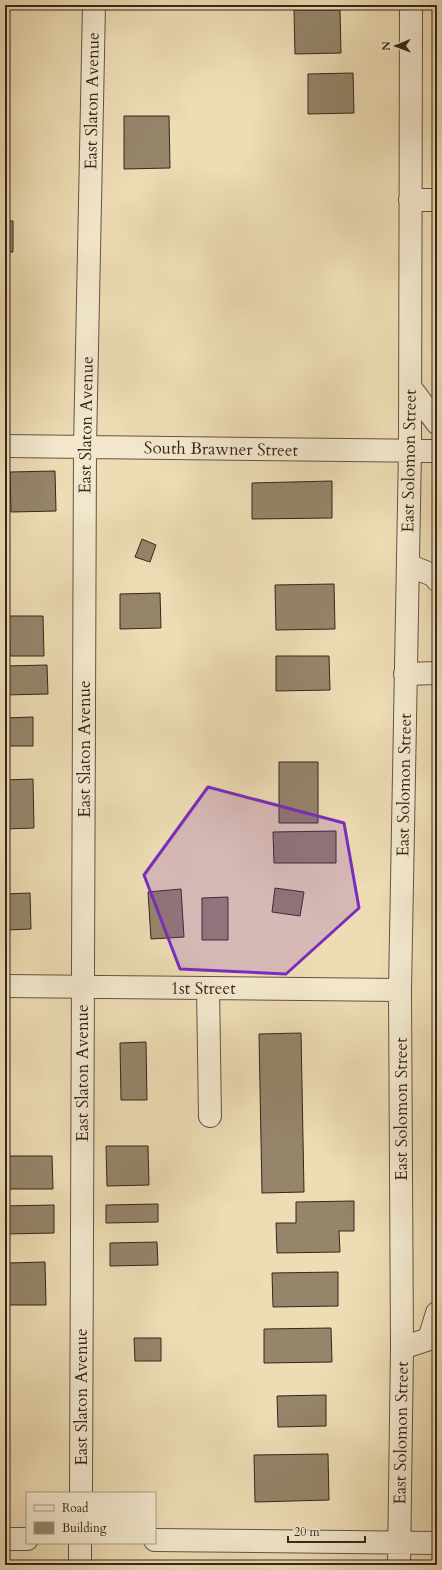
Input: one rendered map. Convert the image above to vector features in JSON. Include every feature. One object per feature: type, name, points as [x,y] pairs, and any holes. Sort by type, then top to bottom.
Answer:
[{"type":"street","name":"East Slaton Avenue","points":[[81,1492],[85,447],[94,5]]},
{"type":"street","name":"East Solomon Street","points":[[399,1565],[402,1348],[400,990],[410,452],[411,5]]},
{"type":"street","points":[[410,200],[437,200]]},
{"type":"street","points":[[410,386],[437,423]]},
{"type":"street","name":"South Brawner Street","points":[[5,446],[410,452],[437,451]]},
{"type":"street","points":[[408,565],[435,576],[437,580]]},
{"type":"street","points":[[406,674],[437,673]]},
{"type":"street","name":"1st Street","points":[[5,986],[400,990]]},
{"type":"street","points":[[208,988],[210,1116]]},
{"type":"street","points":[[402,1348],[429,1339],[437,1313]]},
{"type":"street","points":[[5,1539],[26,1539]]},
{"type":"street","points":[[156,1540],[437,1543]]},
{"type":"street","points":[[80,1544],[80,1565]]},
{"type":"highlighted area","points":[[208,787],[344,823],[359,908],[286,974],[180,969],[144,875]]},
{"type":"building","points":[[294,10],[340,10],[341,53],[295,54]]},
{"type":"building","points":[[353,73],[354,113],[308,114],[308,74]]},
{"type":"building","points":[[124,116],[169,116],[170,168],[124,169]]},
{"type":"building","points":[[5,221],[13,221],[13,252],[5,252]]},
{"type":"building","points":[[55,471],[56,511],[11,512],[10,472]]},
{"type":"building","points":[[332,481],[332,518],[252,519],[252,483]]},
{"type":"building","points":[[142,539],[156,545],[150,562],[135,557]]},
{"type":"building","points":[[334,584],[335,629],[276,630],[275,585]]},
{"type":"building","points":[[160,593],[161,628],[120,629],[120,594]]},
{"type":"building","points":[[9,616],[43,616],[44,656],[10,656]]},
{"type":"building","points":[[276,656],[329,656],[330,690],[276,691]]},
{"type":"building","points":[[47,665],[48,694],[5,695],[5,666]]},
{"type":"building","points":[[33,717],[33,746],[5,746],[5,718]]},
{"type":"building","points":[[279,762],[318,762],[318,823],[279,823]]},
{"type":"building","points":[[33,779],[34,828],[5,829],[5,780]]},
{"type":"building","points":[[336,831],[336,863],[274,863],[273,832]]},
{"type":"building","points":[[275,888],[304,892],[300,916],[272,912]]},
{"type":"building","points":[[181,889],[184,937],[151,939],[148,892]]},
{"type":"building","points":[[30,893],[31,929],[5,930],[5,894]]},
{"type":"building","points":[[228,897],[228,940],[202,940],[202,898]]},
{"type":"building","points":[[301,1033],[304,1192],[262,1193],[259,1034]]},
{"type":"building","points":[[146,1042],[147,1100],[121,1100],[120,1043]]},
{"type":"building","points":[[106,1146],[148,1146],[149,1185],[107,1186]]},
{"type":"building","points":[[5,1156],[52,1156],[53,1189],[5,1189]]},
{"type":"building","points":[[354,1201],[354,1231],[339,1231],[340,1252],[277,1253],[276,1223],[296,1223],[296,1202]]},
{"type":"building","points":[[158,1204],[158,1222],[106,1223],[106,1205]]},
{"type":"building","points":[[54,1205],[54,1233],[5,1234],[5,1206]]},
{"type":"building","points":[[157,1242],[158,1265],[110,1266],[110,1243]]},
{"type":"building","points":[[45,1262],[46,1305],[9,1305],[8,1263]]},
{"type":"building","points":[[338,1272],[338,1306],[273,1307],[272,1273]]},
{"type":"building","points":[[331,1328],[332,1362],[264,1363],[264,1329]]},
{"type":"building","points":[[134,1338],[161,1338],[161,1361],[135,1361]]},
{"type":"building","points":[[326,1395],[326,1426],[278,1427],[277,1396]]},
{"type":"building","points":[[328,1454],[329,1500],[255,1502],[254,1455]]}]
